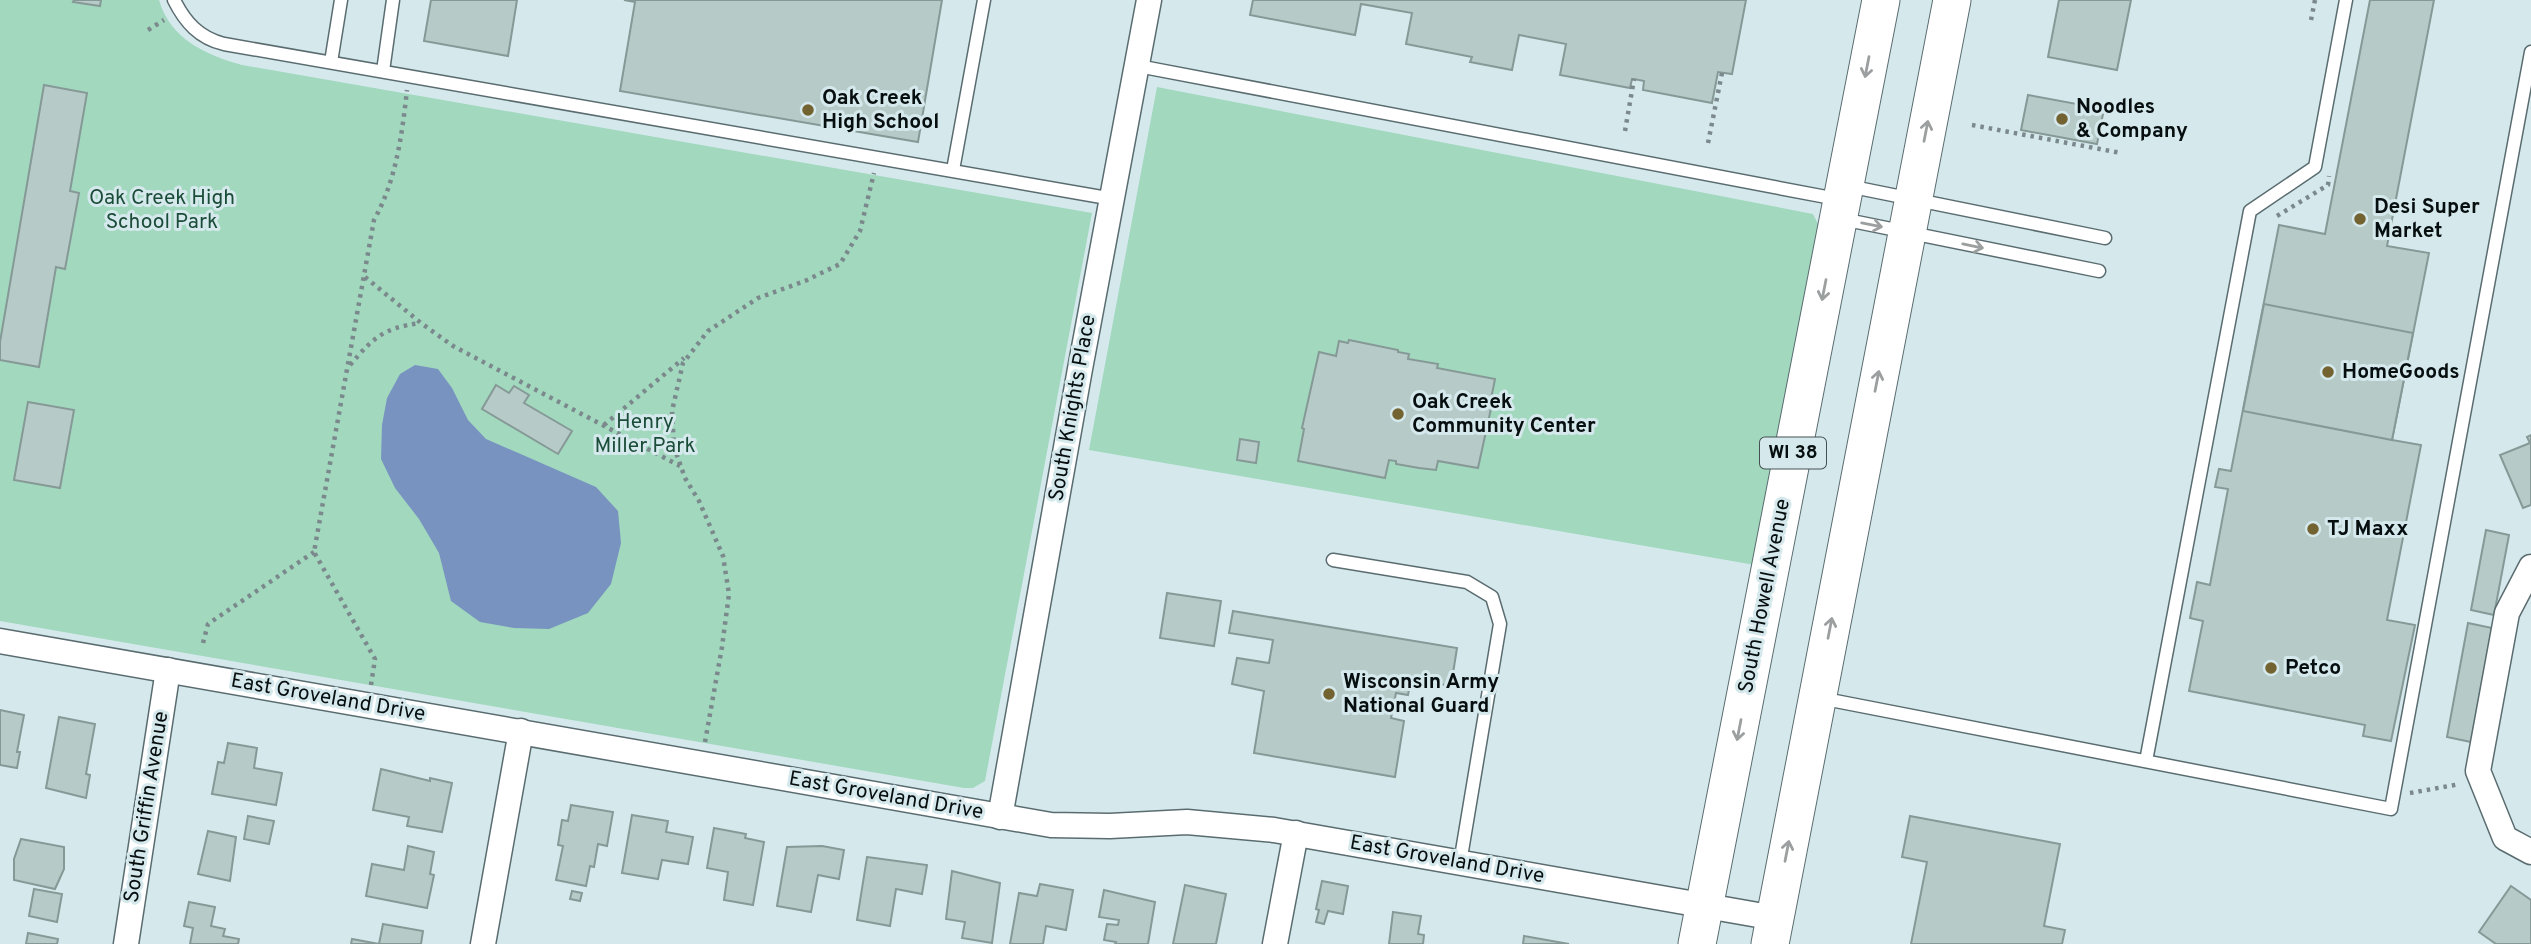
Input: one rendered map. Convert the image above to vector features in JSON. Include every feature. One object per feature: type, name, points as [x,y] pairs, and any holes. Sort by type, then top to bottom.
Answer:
[{"type":"main road","name":"South Howell Avenue","points":[[1697,944],[1881,0]]},
{"type":"main road","points":[[1772,931],[1952,0]]},
{"type":"street","name":"South Knights Place","points":[[1000,817],[1149,0]]},
{"type":"street","points":[[2531,567],[2507,614],[2478,771],[2505,838],[2531,852]]},
{"type":"street","name":"East Groveland Drive","points":[[0,641],[1000,817],[1075,826],[1187,822],[1296,833],[1704,906],[1772,931]]},
{"type":"street","name":"South Griffin Avenue","points":[[125,944],[168,670]]},
{"type":"street","points":[[483,944],[521,731]]},
{"type":"street","points":[[1275,944],[1296,833]]},
{"type":"lane","points":[[174,0],[182,16],[207,39],[1113,199]]},
{"type":"lane","points":[[331,62],[341,0]]},
{"type":"lane","points":[[383,71],[393,0]]},
{"type":"lane","points":[[953,170],[984,0]]},
{"type":"lane","points":[[2146,761],[2250,211],[2315,167],[2346,0]]},
{"type":"lane","points":[[1817,698],[2391,809],[2531,52]]},
{"type":"lane","points":[[1138,66],[1910,215],[2105,238]]},
{"type":"lane","points":[[1841,201],[1910,215],[2099,271]]},
{"type":"lane","points":[[1333,559],[1467,582],[1492,597],[1500,624],[1460,863]]},
{"type":"path","points":[[2311,20],[2315,0]]},
{"type":"path","points":[[148,30],[164,20]]},
{"type":"path","points":[[1708,143],[1722,73]]},
{"type":"path","points":[[368,705],[375,659],[314,552],[374,220],[385,201],[396,164],[408,75]]},
{"type":"path","points":[[1625,131],[1634,79]]},
{"type":"path","points":[[1972,125],[2121,153]]},
{"type":"path","points":[[701,763],[729,594],[723,556],[674,447],[672,411],[683,363],[708,331],[758,298],[805,281],[840,264],[860,231],[879,158]]},
{"type":"path","points":[[2276,217],[2328,185],[2330,171]]},
{"type":"path","points":[[364,276],[453,346],[681,466]]},
{"type":"path","points":[[348,368],[370,342],[395,326],[421,323]]},
{"type":"path","points":[[604,425],[693,350]]},
{"type":"path","points":[[203,643],[208,624],[314,552]]},
{"type":"path","points":[[2393,796],[2482,779]]},
{"type":"green space","name":"Henry Miller Park","points":[[0,0],[159,0],[172,25],[191,43],[215,56],[242,65],[1092,213],[985,781],[973,788],[964,788],[0,621]]},
{"type":"green space","points":[[1157,87],[1813,214],[1819,226],[1755,565],[1089,450]]},
{"type":"water","points":[[415,365],[438,369],[452,388],[468,420],[486,439],[596,487],[618,511],[621,543],[611,584],[588,613],[549,629],[514,628],[480,622],[451,601],[439,553],[419,519],[395,488],[381,459],[382,425],[387,398],[400,374]]},
{"type":"building","points":[[101,0],[100,6],[73,2]]},
{"type":"building","points":[[431,0],[517,0],[508,56],[424,41]]},
{"type":"building","points":[[624,0],[942,0],[918,142],[620,91],[635,2]]},
{"type":"building","points":[[1253,0],[1746,0],[1732,74],[1718,72],[1712,103],[1643,90],[1644,81],[1634,79],[1630,88],[1560,75],[1566,44],[1519,35],[1512,70],[1470,62],[1472,57],[1406,44],[1412,13],[1361,4],[1355,35],[1250,15]]},
{"type":"building","points":[[2059,0],[2131,0],[2117,70],[2048,57]]},
{"type":"building","points":[[2370,0],[2434,0],[2387,246],[2429,253],[2392,440],[2421,445],[2387,620],[2415,625],[2391,741],[2363,736],[2365,725],[2189,691],[2203,621],[2190,618],[2197,582],[2210,585],[2228,489],[2215,487],[2219,469],[2231,471],[2279,225],[2325,234]]},
{"type":"building","points":[[44,85],[87,93],[70,191],[79,193],[65,269],[56,267],[39,367],[0,360],[0,342]]},
{"type":"building","name":"Noodles & Company","points":[[2028,95],[2104,109],[2097,144],[2021,130]]},
{"type":"building","name":"HomeGoods","points":[[2264,304],[2413,333],[2392,440],[2243,411]]},
{"type":"building","name":"Oak Creek Community Center","points":[[1349,340],[1398,350],[1409,354],[1408,359],[1438,364],[1437,368],[1495,379],[1478,468],[1438,461],[1436,470],[1396,464],[1396,461],[1389,460],[1385,478],[1298,461],[1304,429],[1302,428],[1319,352],[1336,356],[1339,341],[1348,343]]},
{"type":"building","points":[[496,385],[509,393],[514,386],[529,395],[524,403],[572,431],[558,454],[482,409]]},
{"type":"building","points":[[28,402],[74,410],[60,488],[14,480]]},
{"type":"building","points":[[2531,435],[2531,505],[2523,508],[2500,455],[2530,443],[2527,437]]},
{"type":"building","points":[[1240,439],[1259,442],[1256,463],[1237,460]]},
{"type":"building","points":[[2486,530],[2509,535],[2494,615],[2471,610]]},
{"type":"building","points":[[1167,593],[1221,601],[1214,646],[1160,638]]},
{"type":"building","name":"Wisconsin Army National Guard","points":[[1233,611],[1457,648],[1451,686],[1411,679],[1408,695],[1396,693],[1391,718],[1404,721],[1395,777],[1254,753],[1264,691],[1232,684],[1237,658],[1269,663],[1273,640],[1229,633]]},
{"type":"building","points":[[2468,623],[2492,628],[2471,742],[2447,737]]},
{"type":"building","points":[[0,710],[24,715],[17,768],[0,765]]},
{"type":"building","points":[[59,717],[95,724],[86,774],[90,775],[86,798],[46,788]]},
{"type":"building","points":[[228,743],[257,748],[254,768],[282,773],[276,805],[212,794],[218,762],[224,763]]},
{"type":"building","points":[[381,769],[430,781],[430,778],[452,783],[442,832],[407,826],[409,817],[373,810]]},
{"type":"building","points":[[571,805],[613,812],[607,846],[598,844],[594,867],[590,866],[586,886],[556,880],[563,846],[558,845],[562,820],[568,821]]},
{"type":"building","points":[[632,815],[668,821],[666,832],[693,837],[688,864],[662,860],[658,879],[622,873]]},
{"type":"building","points":[[248,816],[274,821],[269,844],[244,839]]},
{"type":"building","points":[[1910,816],[2060,844],[2044,926],[2065,930],[2062,944],[1911,944],[1927,862],[1902,857]]},
{"type":"building","points":[[714,828],[746,834],[745,838],[764,842],[753,905],[724,900],[728,872],[707,868]]},
{"type":"building","points":[[208,831],[236,837],[230,881],[198,874]]},
{"type":"building","points":[[21,839],[64,847],[64,869],[55,889],[14,880],[14,859]]},
{"type":"building","points":[[408,846],[434,852],[430,874],[434,875],[427,908],[366,896],[372,864],[404,870]]},
{"type":"building","points":[[822,846],[844,850],[839,879],[818,875],[811,912],[777,906],[787,847]]},
{"type":"building","points":[[867,857],[927,865],[922,894],[896,889],[890,926],[857,920]]},
{"type":"building","points":[[952,871],[1000,883],[992,943],[962,938],[965,922],[946,919]]},
{"type":"building","points":[[1322,881],[1348,886],[1343,914],[1328,911],[1324,924],[1316,922]]},
{"type":"building","points":[[1040,884],[1073,890],[1066,930],[1046,926],[1043,944],[1010,944],[1019,893],[1037,896]]},
{"type":"building","points":[[1185,885],[1226,894],[1216,944],[1173,944]]},
{"type":"building","points":[[2511,886],[2531,900],[2531,944],[2496,944],[2479,932]]},
{"type":"building","points":[[34,889],[62,894],[57,922],[29,916]]},
{"type":"building","points":[[1104,890],[1155,902],[1148,944],[1115,944],[1116,942],[1104,940],[1107,924],[1118,925],[1119,920],[1099,917]]},
{"type":"building","points":[[572,891],[582,893],[580,901],[570,899]]},
{"type":"building","points":[[189,902],[215,907],[211,926],[225,929],[223,936],[239,939],[238,944],[190,944],[193,928],[184,926]]},
{"type":"building","points":[[1393,912],[1421,916],[1418,934],[1424,935],[1423,944],[1389,944]]},
{"type":"building","points":[[383,924],[423,931],[421,944],[379,944]]},
{"type":"building","points":[[28,933],[58,939],[57,944],[26,944]]},
{"type":"building","points":[[1524,936],[1569,944],[1523,944]]},
{"type":"building","points":[[352,939],[379,944],[351,944]]},
{"type":"place","name":"Oak Creek High School","points":[[808,110]]},
{"type":"place","name":"Noodles & Company","points":[[2062,119]]},
{"type":"place","name":"Desi Super Market","points":[[2360,219]]},
{"type":"place","name":"HomeGoods","points":[[2328,372]]},
{"type":"place","name":"Oak Creek Community Center","points":[[1398,414]]},
{"type":"place","name":"TJ Maxx","points":[[2313,529]]},
{"type":"place","name":"Petco","points":[[2271,668]]},
{"type":"place","name":"Wisconsin Army National Guard","points":[[1329,694]]},
{"type":"park label","name":"Oak Creek High School Park","points":[[162,210]]}]
